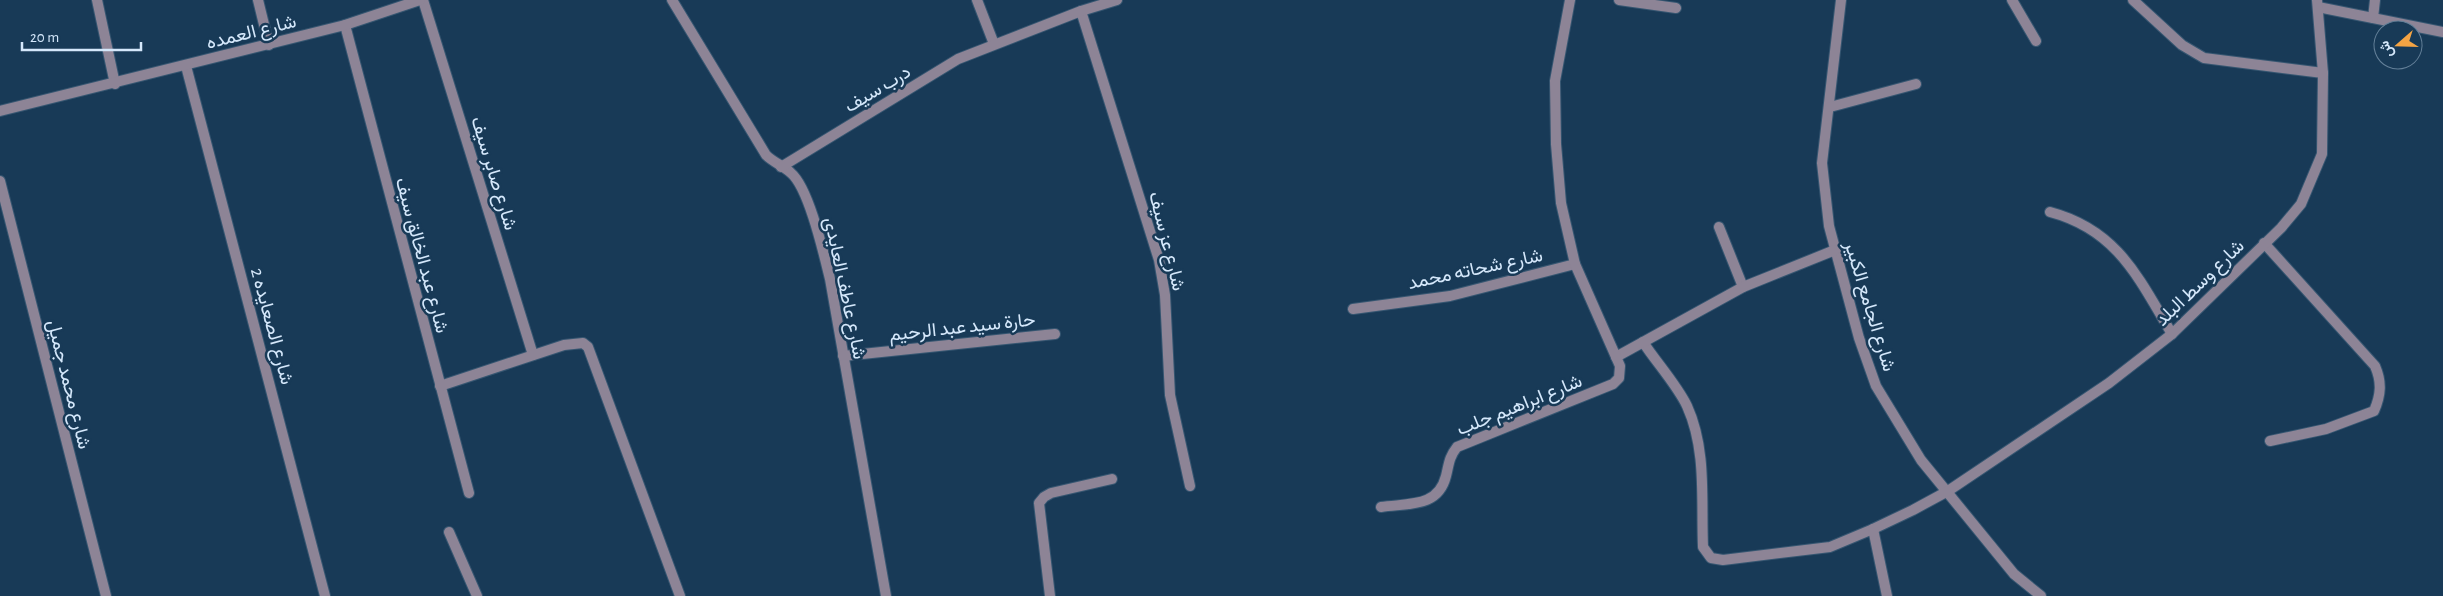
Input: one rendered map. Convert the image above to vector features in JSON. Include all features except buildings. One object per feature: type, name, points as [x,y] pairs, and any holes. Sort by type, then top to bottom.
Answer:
[{"type":"street","points":[[97,0],[115,84]]},
{"type":"street","points":[[258,0],[269,45]]},
{"type":"street","name":"شارع العمده","points":[[0,111],[269,45],[345,25],[422,0]]},
{"type":"street","name":"شارع صابر سيف","points":[[422,0],[533,355]]},
{"type":"street","name":"شارع عاطف العايدى","points":[[672,0],[766,155],[780,167],[791,172],[798,180],[817,228],[830,279],[886,596]]},
{"type":"street","points":[[977,0],[994,44]]},
{"type":"street","name":"درب سيف","points":[[780,167],[958,59],[1081,11],[1117,0]]},
{"type":"street","points":[[1570,0],[1555,81],[1556,144],[1561,203],[1575,264],[1616,357],[1743,287],[1835,250]]},
{"type":"street","points":[[1619,0],[1676,8]]},
{"type":"street","name":"شارع الجامع الكبير","points":[[1841,0],[1822,163],[1829,226],[1859,338],[1876,386],[1921,460],[2014,574],[2041,596]]},
{"type":"street","points":[[2012,0],[2036,42]]},
{"type":"street","points":[[2133,0],[2182,45],[2204,58],[2323,74]]},
{"type":"street","points":[[2373,18],[2375,0]]},
{"type":"street","points":[[2318,4],[2373,18],[2443,32]]},
{"type":"street","name":"شارع وسط البلد","points":[[1643,342],[1686,405],[1697,436],[1700,463],[1703,547],[1711,558],[1722,560],[1830,546],[1873,529],[1948,491],[2109,383],[2172,334],[2301,204],[2322,154],[2323,74],[2318,4]]},
{"type":"street","name":"شارع عز سيف","points":[[1081,11],[1159,260],[1165,295],[1170,395],[1190,486]]},
{"type":"street","name":"شارع عبد الخالق سيف","points":[[345,25],[469,492]]},
{"type":"street","name":"شارع الصعايده 2","points":[[186,66],[325,596]]},
{"type":"street","points":[[1830,107],[1916,84]]},
{"type":"street","name":"شارع محمد جميل","points":[[0,181],[106,596]]},
{"type":"street","points":[[2050,212],[2073,218],[2109,243],[2124,257],[2172,334]]},
{"type":"street","points":[[1719,227],[1743,287]]},
{"type":"street","points":[[2264,243],[2375,366],[2380,377],[2380,389],[2374,411],[2326,429],[2270,441]]},
{"type":"street","name":"شارع شحاته محمد","points":[[1352,309],[1450,296],[1575,264]]},
{"type":"street","name":"حارة سيد عبد الرحيم","points":[[843,356],[1055,334]]},
{"type":"street","points":[[440,386],[574,343],[583,343],[588,347],[680,596]]},
{"type":"street","name":"شارع ابراهيم جلب","points":[[1381,507],[1428,500],[1437,496],[1443,486],[1449,457],[1457,447],[1613,384],[1621,373],[1616,357]]},
{"type":"street","points":[[1050,596],[1039,503],[1051,493],[1112,479]]},
{"type":"street","points":[[1873,529],[1887,596]]},
{"type":"street","points":[[449,532],[477,596]]}]
